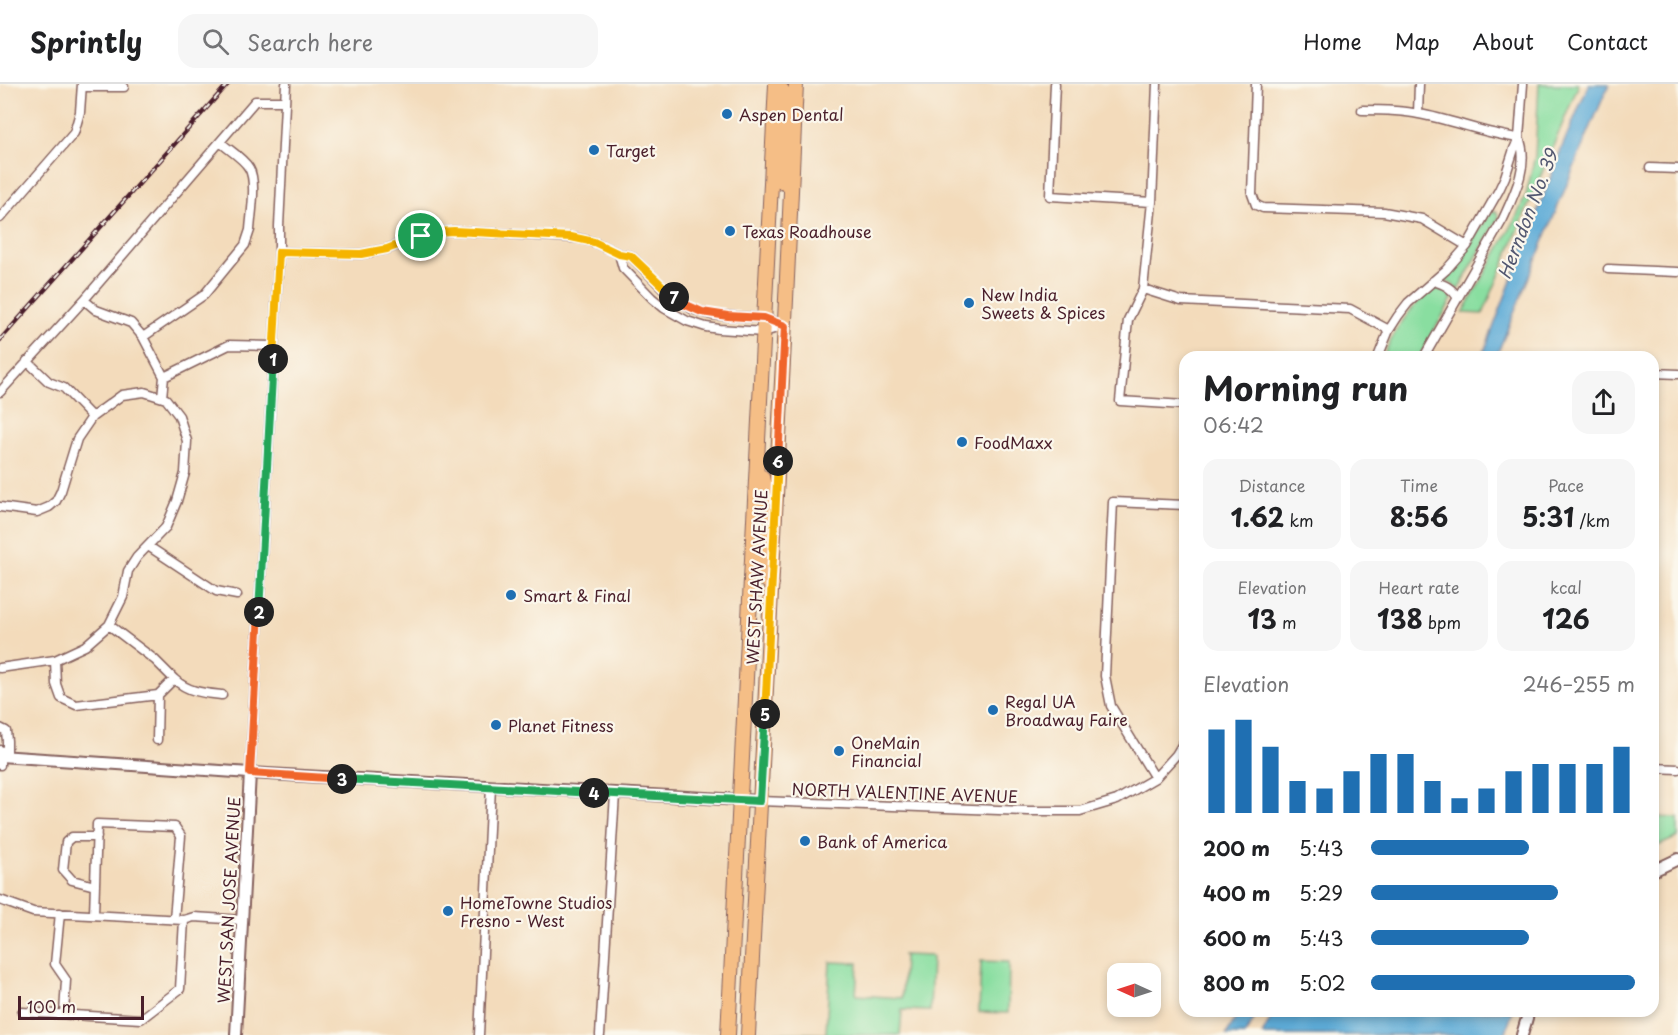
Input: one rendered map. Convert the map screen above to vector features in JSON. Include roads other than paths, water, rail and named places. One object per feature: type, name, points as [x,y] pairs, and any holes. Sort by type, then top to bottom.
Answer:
[{"type":"main road","points":[[776,84],[782,90],[785,98],[782,180],[790,192]]},
{"type":"main road","name":"WEST SHAW AVENUE","points":[[728,1035],[776,84]]},
{"type":"main road","name":"WEST SHAW AVENUE","points":[[748,1035],[785,326],[793,86]]},
{"type":"main road","points":[[758,455],[765,495],[761,571],[764,579],[772,584]]},
{"type":"street","name":"WEST SAN JOSE AVENUE","points":[[236,1035],[279,252],[286,84]]},
{"type":"street","points":[[1055,84],[1050,196],[1152,202]]},
{"type":"street","points":[[1157,84],[1152,202],[1143,289],[1128,320],[1120,401],[1179,405]]},
{"type":"street","points":[[1256,84],[1252,194],[1256,205],[1263,208],[1384,212],[1422,219],[1467,246]]},
{"type":"street","points":[[1418,114],[1419,84]]},
{"type":"street","points":[[1380,351],[1389,330],[1408,303],[1446,270],[1467,246],[1499,190],[1519,138],[1523,84]]},
{"type":"street","points":[[0,218],[74,133],[80,112],[82,86],[124,87]]},
{"type":"street","points":[[0,392],[84,300],[255,100],[284,101]]},
{"type":"street","points":[[1362,110],[1418,114],[1479,131],[1519,138]]},
{"type":"street","points":[[1427,351],[1512,200],[1519,182],[1523,161],[1524,149],[1519,138]]},
{"type":"street","points":[[143,337],[204,295],[248,237],[253,185],[251,174],[248,166],[220,142]]},
{"type":"street","points":[[1650,168],[1678,169]]},
{"type":"street","points":[[279,252],[361,254],[387,249],[428,234],[454,231],[571,237],[594,242],[619,254],[631,256],[667,292],[692,309],[764,325],[785,326]]},
{"type":"street","points":[[619,254],[623,268],[658,303],[678,317],[719,330],[764,325],[785,326]]},
{"type":"street","points":[[1608,269],[1678,272]]},
{"type":"street","points":[[1433,281],[1448,286],[1458,298]]},
{"type":"street","points":[[1143,289],[1181,301],[1350,309],[1389,330]]},
{"type":"street","points":[[84,300],[96,310],[131,323],[143,337],[164,377],[162,397]]},
{"type":"street","points":[[164,377],[229,345],[273,346]]},
{"type":"street","points":[[27,361],[49,382],[64,388],[92,417]]},
{"type":"street","points":[[1659,372],[1678,374]]},
{"type":"street","points":[[0,507],[37,512],[56,501],[77,439],[92,417],[122,395],[144,392],[162,397],[178,414],[187,441],[185,473],[177,501],[166,527],[136,557],[128,571],[123,597],[109,625],[85,646],[55,660],[0,668]]},
{"type":"street","points":[[1155,778],[1111,706],[1105,676],[1113,502],[1179,505]]},
{"type":"street","points":[[148,546],[216,591],[237,594]]},
{"type":"street","points":[[109,625],[155,660],[183,688],[222,695]]},
{"type":"street","points":[[55,660],[56,684],[61,698],[76,705],[158,695],[174,679]]},
{"type":"street","points":[[157,740],[158,695]]},
{"type":"street","points":[[0,728],[6,731],[1,757]]},
{"type":"street","name":"NORTH VALENTINE AVENUE","points":[[1,757],[615,794],[1067,812],[1080,811],[1117,800],[1155,778],[1179,750]]},
{"type":"street","points":[[1659,768],[1678,769]]},
{"type":"street","points":[[479,1035],[491,787]]},
{"type":"street","points":[[600,1035],[615,794]]},
{"type":"street","points":[[94,914],[97,824],[175,827],[181,836],[174,919]]},
{"type":"street","points":[[95,886],[72,880],[63,870],[66,842],[72,837],[97,837]]},
{"type":"street","points":[[1659,868],[1678,860]]},
{"type":"street","points":[[0,900],[33,912],[184,920],[194,917],[242,920]]},
{"type":"street","points":[[60,913],[55,964],[66,980],[64,1014]]},
{"type":"street","points":[[22,1012],[141,1018],[180,988],[184,920]]},
{"type":"street","points":[[1522,1035],[1527,1017]]},
{"type":"water","points":[[1589,84],[1609,84],[1498,351],[1484,351],[1562,147]]},
{"type":"water","points":[[1236,1017],[1256,1017],[1245,1035],[1226,1035]]},
{"type":"water","points":[[1272,1017],[1511,1017],[1505,1035],[1262,1035]]},
{"type":"railway","points":[[0,340],[228,84]]},
{"type":"place","name":"Aspen Dental","points":[[727,114]]},
{"type":"place","name":"Target","points":[[594,150]]},
{"type":"place","name":"Texas Roadhouse","points":[[730,231]]},
{"type":"place","name":"New India Sweets & Spices","points":[[969,303]]},
{"type":"place","name":"FoodMaxx","points":[[962,442]]},
{"type":"place","name":"Smart & Final","points":[[511,595]]},
{"type":"place","name":"Regal UA Broadway Faire","points":[[993,710]]},
{"type":"place","name":"Planet Fitness","points":[[496,725]]},
{"type":"place","name":"OneMain Financial","points":[[839,751]]},
{"type":"place","name":"Bank of America","points":[[805,841]]},
{"type":"place","name":"HomeTowne Studios Fresno - West","points":[[448,911]]},
{"type":"water label","name":"Herndon No. 39","points":[[1527,214]]}]
